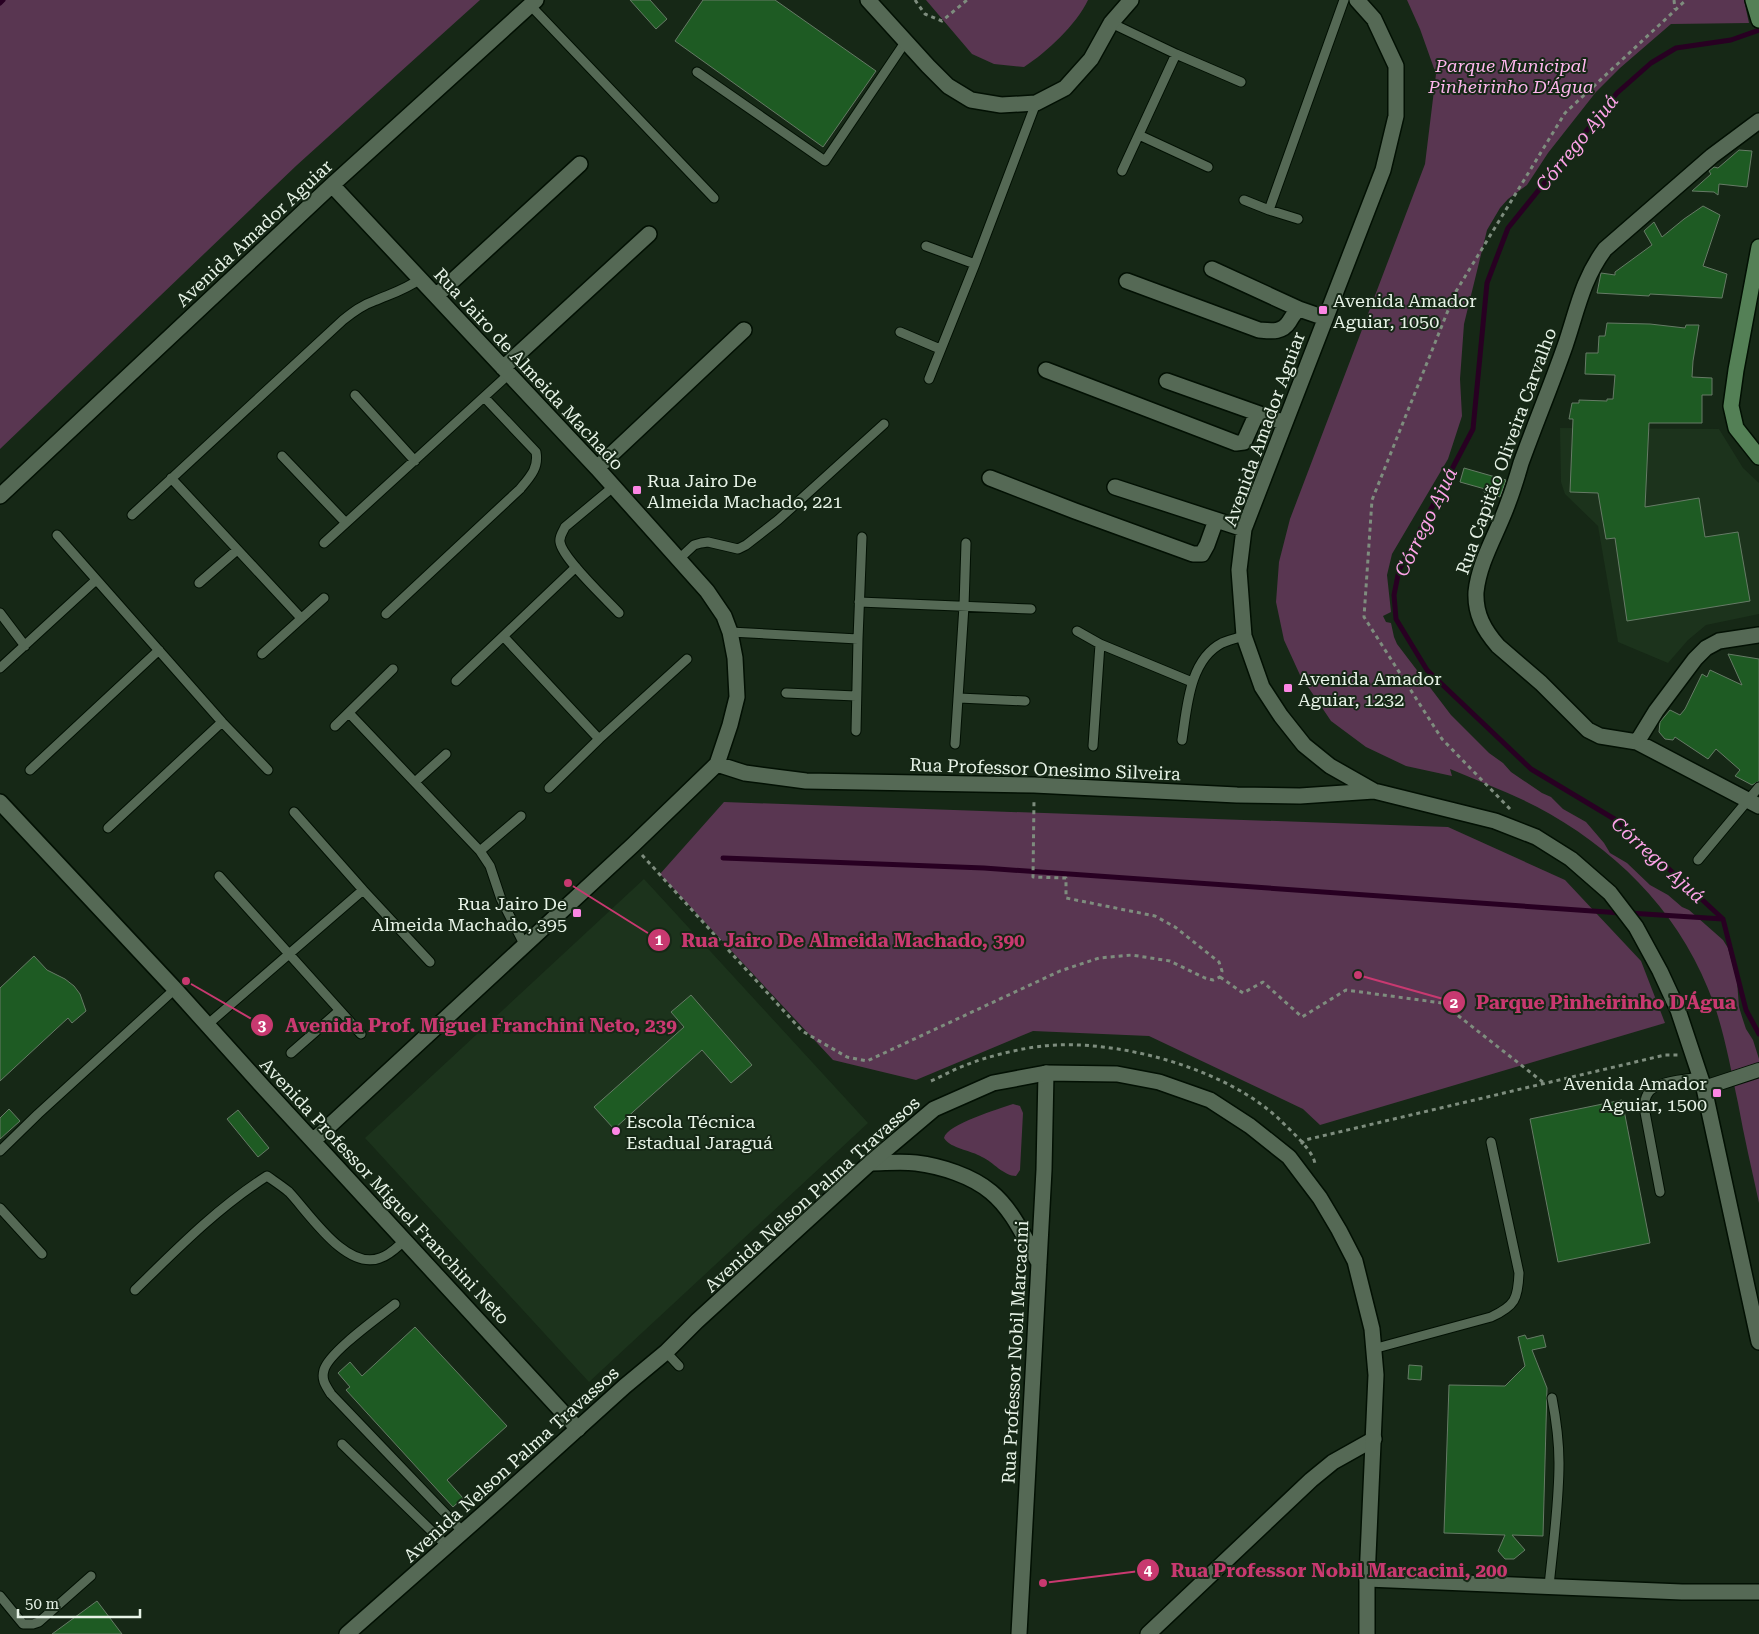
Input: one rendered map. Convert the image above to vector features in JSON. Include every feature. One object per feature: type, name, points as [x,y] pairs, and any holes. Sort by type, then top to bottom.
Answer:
[{"type":"main road","points":[[1753,0],[1758,18]]},
{"type":"main road","points":[[1759,246],[1731,406],[1736,428],[1759,457]]},
{"type":"street","points":[[868,0],[948,86],[971,100],[1001,105],[1036,103],[1066,88],[1090,59],[1111,23],[1132,0]]},
{"type":"street","name":"Avenida Amador Aguiar","points":[[1357,0],[1374,19],[1396,66],[1396,116],[1383,170],[1244,529],[1239,570],[1244,636],[1262,687],[1281,716],[1304,745],[1330,766],[1374,791],[1495,821],[1536,837],[1571,859],[1610,893],[1636,927],[1660,971],[1678,1010],[1694,1055],[1702,1083],[1759,1342]]},
{"type":"street","name":"Avenida Amador Aguiar","points":[[0,496],[332,186],[533,3]]},
{"type":"street","name":"Rua Capitão Oliveira Carvalho","points":[[1753,803],[1637,742],[1606,737],[1588,730],[1562,702],[1489,636],[1480,622],[1476,592],[1479,578],[1505,512],[1565,345],[1586,278],[1596,261],[1605,249],[1712,156],[1759,121]]},
{"type":"street","points":[[436,296],[580,164]]},
{"type":"street","name":"Rua Jairo de Almeida Machado","points":[[313,1141],[633,845],[717,764],[737,697],[735,658],[730,632],[724,616],[711,598],[597,468],[332,186]]},
{"type":"street","points":[[506,371],[649,234]]},
{"type":"street","points":[[1212,269],[1299,309],[1326,318]]},
{"type":"street","points":[[1127,281],[1259,330],[1279,331],[1288,324],[1299,309]]},
{"type":"street","points":[[597,468],[744,330]]},
{"type":"street","points":[[1046,370],[1236,444],[1244,442],[1257,413]]},
{"type":"street","points":[[1167,381],[1285,424]]},
{"type":"street","points":[[990,478],[1075,512],[1193,554],[1202,554],[1216,520]]},
{"type":"street","points":[[1116,487],[1244,529]]},
{"type":"street","points":[[1637,742],[1656,711],[1695,659],[1706,648],[1719,641],[1759,635]]},
{"type":"street","name":"Rua Professor Onesimo Silveira","points":[[717,764],[745,773],[806,781],[1034,785],[1300,796],[1374,791]]},
{"type":"street","name":"Avenida Professor Miguel Franchini Neto","points":[[0,802],[175,989],[578,1429]]},
{"type":"street","points":[[1702,1083],[1759,1070]]},
{"type":"street","name":"Avenida Nelson Palma Travassos","points":[[347,1634],[666,1352],[697,1321],[870,1164],[934,1109],[993,1083],[1046,1073],[1117,1074],[1159,1082],[1210,1100],[1250,1126],[1289,1156],[1320,1198],[1356,1261],[1372,1329],[1376,1375],[1367,1579],[1367,1634]]},
{"type":"street","name":"Rua Professor Nobil Marcacini","points":[[1019,1634],[1044,1159],[1046,1073]]},
{"type":"street","points":[[870,1164],[916,1163],[943,1169],[967,1178],[991,1192],[1018,1226],[1038,1263]]},
{"type":"street","points":[[1148,1634],[1311,1480],[1333,1462],[1374,1439]]},
{"type":"street","points":[[1367,1579],[1682,1592],[1759,1592]]},
{"type":"lane","points":[[1269,210],[1344,0]]},
{"type":"lane","points":[[533,3],[714,198]]},
{"type":"lane","points":[[1111,23],[1241,82]]},
{"type":"lane","points":[[697,72],[825,161],[906,41]]},
{"type":"lane","points":[[1122,171],[1176,54]]},
{"type":"lane","points":[[929,379],[976,264],[1036,103]]},
{"type":"lane","points":[[1139,135],[1208,167]]},
{"type":"lane","points":[[1244,200],[1298,219]]},
{"type":"lane","points":[[926,246],[976,264]]},
{"type":"lane","points":[[132,516],[343,320],[357,309],[410,287],[420,279]]},
{"type":"lane","points":[[900,332],[940,349]]},
{"type":"lane","points":[[324,543],[484,397],[506,371]]},
{"type":"lane","points":[[355,394],[415,461]]},
{"type":"lane","points":[[386,614],[520,489],[536,469],[536,452],[484,397]]},
{"type":"lane","points":[[679,560],[694,545],[701,543],[708,542],[738,549],[746,546],[785,514],[884,424]]},
{"type":"lane","points":[[282,456],[345,522]]},
{"type":"lane","points":[[171,478],[301,618]]},
{"type":"lane","points":[[613,487],[577,516],[560,536],[560,544],[576,568],[619,613]]},
{"type":"lane","points":[[57,536],[222,722],[268,770]]},
{"type":"lane","points":[[856,731],[862,537]]},
{"type":"lane","points":[[955,744],[966,543]]},
{"type":"lane","points":[[199,583],[237,550]]},
{"type":"lane","points":[[456,681],[576,568]]},
{"type":"lane","points":[[0,668],[96,580]]},
{"type":"lane","points":[[262,654],[324,598]]},
{"type":"lane","points":[[859,602],[1031,608]]},
{"type":"lane","points":[[0,614],[25,646]]},
{"type":"lane","points":[[1077,631],[1100,644],[1192,682]]},
{"type":"lane","points":[[730,632],[858,639]]},
{"type":"lane","points":[[1182,740],[1192,682],[1203,661],[1212,650],[1222,643],[1244,636]]},
{"type":"lane","points":[[504,637],[599,739]]},
{"type":"lane","points":[[1094,746],[1100,644]]},
{"type":"lane","points":[[30,770],[159,650]]},
{"type":"lane","points":[[549,788],[599,739],[687,659]]},
{"type":"lane","points":[[334,726],[393,670]]},
{"type":"lane","points":[[786,693],[856,696]]},
{"type":"lane","points":[[959,698],[1025,701]]},
{"type":"lane","points":[[349,713],[480,851],[490,866],[501,899],[524,944]]},
{"type":"lane","points":[[108,828],[222,722]]},
{"type":"lane","points":[[415,782],[446,754]]},
{"type":"lane","points":[[1698,860],[1753,803],[1759,787]]},
{"type":"lane","points":[[294,812],[430,962]]},
{"type":"lane","points":[[480,851],[521,816]]},
{"type":"lane","points":[[219,876],[361,1034]]},
{"type":"lane","points":[[207,1025],[363,890]]},
{"type":"lane","points":[[0,1151],[175,989]]},
{"type":"lane","points":[[291,1053],[339,1011]]},
{"type":"lane","points":[[1660,1192],[1644,1107],[1647,1094],[1662,1084],[1702,1083]]},
{"type":"lane","points":[[1373,1349],[1491,1317],[1508,1309],[1518,1292],[1518,1273],[1491,1142]]},
{"type":"lane","points":[[135,1290],[215,1214],[267,1176],[287,1191],[333,1242],[351,1255],[365,1260],[379,1259],[391,1252],[404,1240]]},
{"type":"lane","points":[[0,1208],[42,1254]]},
{"type":"lane","points":[[395,1304],[331,1357],[324,1370],[323,1383],[463,1532]]},
{"type":"lane","points":[[666,1352],[679,1366]]},
{"type":"lane","points":[[1549,1586],[1559,1464],[1558,1433],[1552,1398]]},
{"type":"lane","points":[[342,1444],[447,1546]]},
{"type":"lane","points":[[0,1596],[22,1624],[33,1624],[39,1622],[91,1576]]},
{"type":"path","points":[[915,0],[926,14],[942,21],[967,0]]},
{"type":"path","points":[[1674,0],[1675,9]]},
{"type":"path","points":[[1516,816],[1442,739],[1364,617],[1372,500],[1455,293],[1565,113],[1686,0]]},
{"type":"path","points":[[633,845],[802,1031],[847,1056],[866,1061],[1060,971],[1099,958],[1132,955],[1170,961],[1205,978],[1214,980],[1220,977],[1222,971],[1219,962],[1176,927],[1155,916],[1066,898],[1066,878],[1033,877],[1034,785]]},
{"type":"path","points":[[1220,977],[1243,993],[1263,982],[1302,1017],[1346,990],[1442,1003],[1544,1084]]},
{"type":"path","points":[[1289,1156],[1305,1140],[1665,1055],[1694,1055]]},
{"type":"shaded area","points":[[1560,428],[1719,429],[1743,468],[1759,483],[1759,614],[1706,625],[1688,640],[1668,663],[1618,642],[1598,526],[1565,494],[1561,482]]},
{"type":"shaded area","name":"Escola Técnica Estadual Jaraguá","points":[[644,879],[868,1123],[589,1382],[365,1138]]},
{"type":"green space","points":[[0,0],[480,0],[297,165],[0,449]]},
{"type":"green space","points":[[926,0],[1088,0],[1069,28],[1042,54],[1024,67],[994,64],[972,54]]},
{"type":"green space","name":"Parque Municipal Pinheirinho D'Água","points":[[1407,0],[1744,0],[1749,23],[1671,24],[1620,68],[1596,92],[1548,153],[1527,185],[1508,199],[1500,208],[1487,230],[1464,324],[1460,379],[1462,416],[1448,459],[1392,554],[1387,575],[1391,612],[1383,616],[1386,622],[1391,623],[1397,644],[1451,715],[1489,753],[1503,763],[1511,772],[1551,797],[1563,809],[1586,822],[1610,853],[1627,863],[1650,885],[1689,910],[1723,940],[1728,948],[1737,981],[1739,1007],[1759,1059],[1759,1203],[1728,1053],[1714,1004],[1686,945],[1669,919],[1649,894],[1603,850],[1578,831],[1538,807],[1450,769],[1452,776],[1406,766],[1366,747],[1331,721],[1300,675],[1284,640],[1276,602],[1279,562],[1290,519],[1425,164],[1436,74],[1420,29]]},
{"type":"green space","points":[[724,802],[1448,827],[1565,880],[1641,961],[1665,1023],[1320,1125],[1303,1109],[1149,1036],[1033,1031],[916,1080],[833,1060],[660,874]]},
{"type":"green space","points":[[1013,1104],[1020,1106],[1023,1113],[1020,1170],[1016,1176],[1007,1174],[986,1159],[951,1145],[944,1138],[954,1127],[963,1122]]},
{"type":"building","points":[[630,0],[650,0],[667,19],[656,29]]},
{"type":"building","points":[[703,0],[775,0],[876,71],[823,147],[675,41]]},
{"type":"building","points":[[1739,150],[1752,151],[1747,187],[1719,184],[1718,195],[1714,192],[1692,191],[1711,174],[1709,171],[1714,167],[1718,168]]},
{"type":"building","points":[[1703,206],[1720,215],[1703,266],[1727,274],[1722,298],[1597,293],[1601,273],[1615,275],[1615,272],[1652,245],[1644,231],[1654,222],[1662,237]]},
{"type":"building","points":[[1607,323],[1650,324],[1685,328],[1686,325],[1699,325],[1692,377],[1712,378],[1712,395],[1702,395],[1702,423],[1649,423],[1645,507],[1699,498],[1705,537],[1738,532],[1750,601],[1627,621],[1615,538],[1606,539],[1598,493],[1570,492],[1573,419],[1569,419],[1572,403],[1579,403],[1579,400],[1607,401],[1607,399],[1613,399],[1615,375],[1585,374],[1586,353],[1598,353],[1599,336],[1605,336]]},
{"type":"building","points":[[1464,468],[1506,480],[1500,497],[1484,492],[1485,489],[1460,482]]},
{"type":"building","points":[[1728,654],[1759,659],[1759,781],[1752,785],[1735,776],[1740,770],[1716,749],[1708,759],[1675,737],[1673,740],[1665,739],[1659,732],[1660,722],[1670,710],[1680,715],[1685,709],[1702,674],[1707,677],[1710,670],[1742,685]]},
{"type":"building","points":[[34,956],[47,970],[74,986],[80,994],[86,1011],[72,1023],[68,1018],[0,1081],[0,988]]},
{"type":"building","points":[[691,995],[752,1065],[731,1083],[702,1050],[614,1129],[594,1107],[684,1027],[671,1012]]},
{"type":"building","points":[[1622,1100],[1650,1243],[1558,1262],[1530,1119]]},
{"type":"building","points":[[9,1109],[20,1121],[0,1139],[0,1118]]},
{"type":"building","points":[[238,1110],[269,1148],[258,1157],[227,1119]]},
{"type":"building","points":[[415,1327],[507,1426],[447,1480],[463,1498],[453,1507],[346,1390],[350,1387],[338,1373],[350,1362],[362,1376]]},
{"type":"building","points":[[1525,1335],[1527,1339],[1543,1335],[1546,1347],[1532,1350],[1547,1388],[1543,1536],[1512,1535],[1525,1550],[1514,1559],[1505,1559],[1498,1551],[1505,1535],[1444,1533],[1449,1385],[1505,1386],[1525,1366],[1518,1337]]},
{"type":"building","points":[[1409,1365],[1422,1366],[1421,1380],[1408,1379]]},
{"type":"building","points":[[97,1601],[122,1634],[52,1634]]},
{"type":"waterway","points":[[0,3],[3,0]]},
{"type":"waterway","name":"Córrego Ajuá","points":[[1759,30],[1731,40],[1676,48],[1651,63],[1617,93],[1508,228],[1487,283],[1473,429],[1399,570],[1394,595],[1396,619],[1427,670],[1531,769],[1616,820],[1723,919],[1746,1010],[1759,1034]]},
{"type":"waterway","points":[[723,858],[984,868],[1621,913]]},
{"type":"waterway","points":[[1629,913],[1723,919]]},
{"type":"place","name":"Avenida Amador Aguiar, 1050","points":[[1323,310]]},
{"type":"place","name":"Rua Jairo De Almeida Machado, 221","points":[[637,490]]},
{"type":"place","name":"Avenida Amador Aguiar, 1232","points":[[1288,688]]},
{"type":"place","name":"Rua Jairo De Almeida Machado, 390","points":[[568,883]]},
{"type":"place","name":"Rua Jairo De Almeida Machado, 395","points":[[577,913]]},
{"type":"place","name":"Parque Pinheirinho D'Água","points":[[1358,975]]},
{"type":"place","name":"Avenida Prof. Miguel Franchini Neto, 239","points":[[186,981]]},
{"type":"place","name":"Avenida Amador Aguiar, 1500","points":[[1717,1093]]},
{"type":"place","name":"Escola Técnica Estadual Jaraguá","points":[[616,1131]]},
{"type":"place","name":"Rua Professor Nobil Marcacini, 200","points":[[1043,1583]]}]
